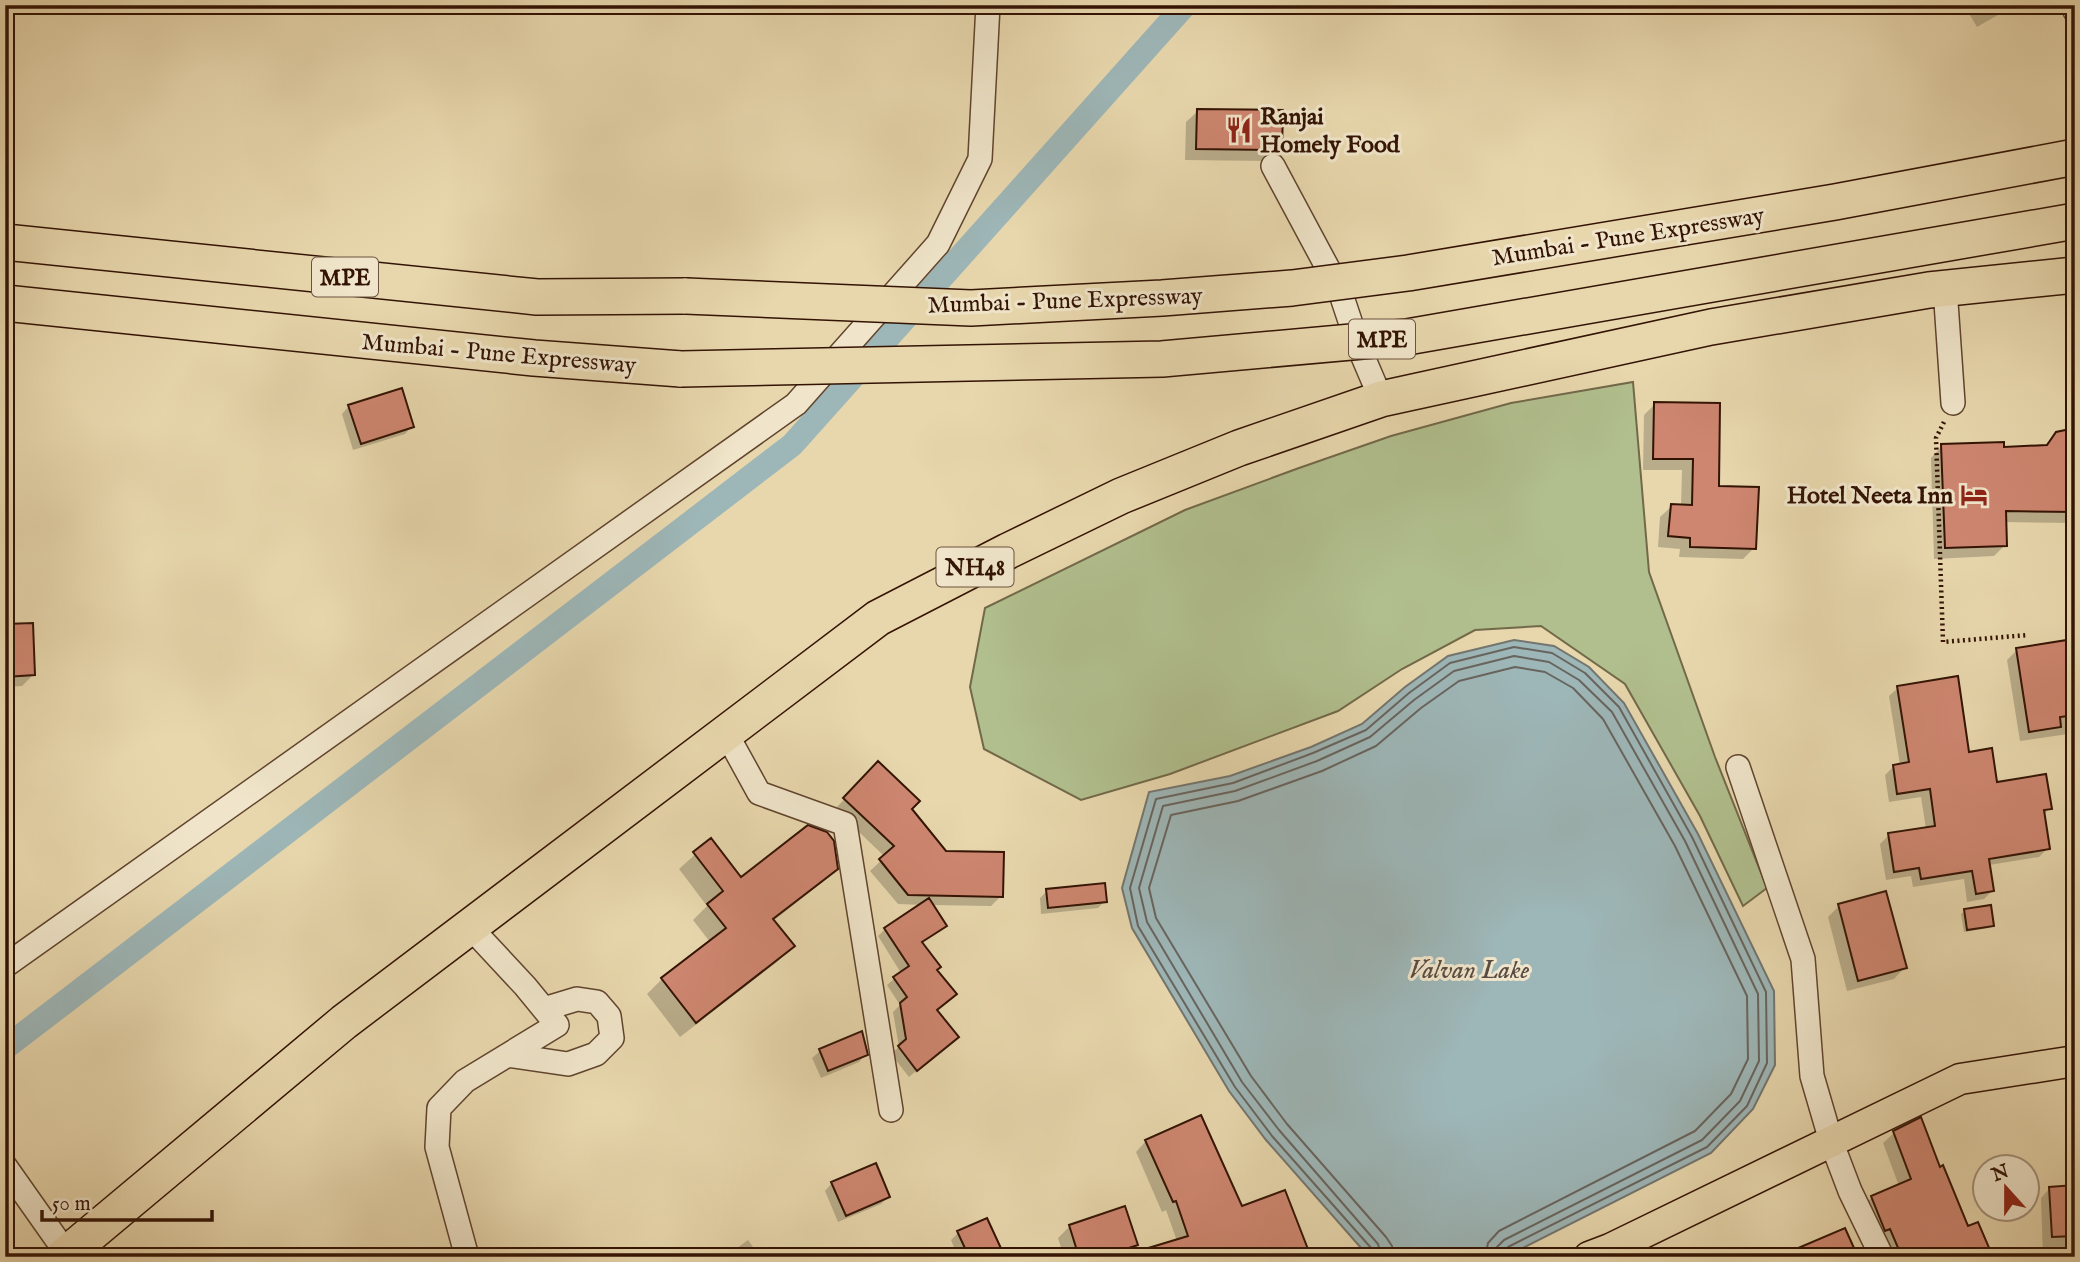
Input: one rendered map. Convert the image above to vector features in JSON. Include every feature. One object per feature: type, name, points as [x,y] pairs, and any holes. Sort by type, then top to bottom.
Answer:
[{"type":"highway","name":"Mumbai - Pune Expressway","points":[[5,242],[537,297],[687,296],[971,308],[1293,288],[1408,273],[1835,202],[2075,157]]},
{"type":"highway","name":"Mumbai - Pune Expressway","points":[[5,303],[534,358],[681,369],[1163,359],[1407,337],[2075,221]]},
{"type":"highway","name":"NH48","points":[[65,1255],[344,1022],[878,618],[1008,551],[1121,496],[1238,448],[1381,399],[1711,327],[1945,288],[2075,275]]},
{"type":"main road","points":[[1604,1254],[1960,1079],[2075,1061]]},
{"type":"street","points":[[5,966],[796,404],[938,244],[980,159],[988,5]]},
{"type":"street","points":[[2073,5],[2075,11]]},
{"type":"street","points":[[1273,166],[1340,291],[1358,345],[1381,399]]},
{"type":"street","points":[[1945,288],[1953,403]]},
{"type":"street","points":[[726,733],[759,793],[845,824],[891,1110]]},
{"type":"street","points":[[1738,767],[1803,959],[1812,1076],[1831,1141],[1850,1191],[1882,1257]]},
{"type":"street","points":[[467,1257],[437,1147],[439,1108],[465,1081],[557,1025],[470,927]]},
{"type":"street","points":[[508,1055],[568,1064],[596,1054],[612,1038],[609,1016],[597,1002],[578,999],[544,1009]]},
{"type":"street","points":[[5,1166],[65,1255]]},
{"type":"path","points":[[1953,403],[1936,438],[1943,642],[2028,635]]},
{"type":"green space","points":[[1633,382],[1649,572],[1715,757],[1767,888],[1743,906],[1700,816],[1625,684],[1541,626],[1475,630],[1402,669],[1338,711],[1170,774],[1081,800],[984,749],[970,687],[985,608],[1185,510],[1299,468],[1391,436],[1511,403]]},
{"type":"water","name":"Valvan Lake","points":[[1514,640],[1554,646],[1589,667],[1624,703],[1698,834],[1774,991],[1775,1065],[1753,1109],[1711,1153],[1505,1257],[1369,1257],[1266,1140],[1229,1091],[1132,928],[1122,888],[1149,792],[1230,776],[1311,747],[1362,724],[1405,687],[1448,656]]},
{"type":"building","name":"Ranjai Homely Food","points":[[1197,109],[1283,110],[1282,150],[1196,149]]},
{"type":"building","points":[[402,388],[414,427],[361,444],[348,405]]},
{"type":"building","points":[[1654,402],[1720,403],[1719,486],[1759,487],[1756,549],[1690,547],[1690,538],[1668,536],[1671,504],[1692,505],[1693,459],[1653,459]]},
{"type":"building","points":[[2075,428],[2075,512],[2006,511],[2007,546],[1945,548],[1941,444],[2004,442],[2004,447],[2047,445],[2056,432]]},
{"type":"building","points":[[33,623],[35,675],[5,677],[5,624]]},
{"type":"building","points":[[2067,640],[2075,689],[2075,715],[2060,717],[2061,727],[2029,732],[2016,648]]},
{"type":"building","points":[[1958,676],[1969,752],[1992,748],[1997,782],[2046,774],[2052,809],[2044,810],[2050,849],[1989,859],[1994,891],[1976,894],[1972,871],[1921,879],[1919,868],[1894,872],[1888,833],[1935,826],[1930,789],[1897,794],[1893,765],[1909,762],[1897,686]]},
{"type":"building","points":[[878,761],[920,801],[912,809],[946,851],[1004,852],[1003,897],[908,895],[879,859],[894,846],[843,798]]},
{"type":"building","points":[[808,825],[827,832],[834,841],[838,869],[773,919],[795,946],[696,1023],[661,978],[726,928],[707,904],[723,891],[693,852],[711,838],[741,877]]},
{"type":"building","points":[[1105,883],[1107,902],[1048,908],[1046,889]]},
{"type":"building","points":[[1886,891],[1907,968],[1858,981],[1838,904]]},
{"type":"building","points":[[929,898],[947,926],[922,942],[941,967],[937,970],[957,994],[937,1010],[959,1037],[917,1071],[898,1046],[906,1039],[900,1003],[907,997],[893,977],[909,966],[884,928]]},
{"type":"building","points":[[1991,905],[1994,926],[1967,930],[1964,909]]},
{"type":"building","points":[[862,1031],[868,1055],[828,1071],[819,1049]]},
{"type":"building","points":[[1201,1115],[1242,1206],[1285,1190],[1311,1257],[1136,1257],[1135,1252],[1188,1236],[1176,1201],[1173,1202],[1145,1140]]},
{"type":"building","points":[[1921,1117],[1940,1167],[1943,1165],[1968,1226],[1979,1224],[1993,1257],[1902,1257],[1890,1229],[1885,1231],[1871,1196],[1911,1179],[1893,1131]]},
{"type":"building","points":[[876,1163],[890,1197],[846,1216],[831,1182]]},
{"type":"building","points":[[2075,1185],[2075,1236],[2052,1237],[2049,1187]]},
{"type":"building","points":[[1125,1206],[1138,1245],[1101,1257],[1079,1257],[1069,1225]]},
{"type":"building","points":[[987,1218],[1005,1257],[969,1257],[957,1231]]},
{"type":"building","points":[[1845,1228],[1858,1257],[1777,1257]]},
{"type":"waterway","points":[[5,1048],[792,445],[1185,5]]},
{"type":"place","name":"Ranjai Homely Food","points":[[1239,130]]},
{"type":"place","name":"Hotel Neeta Inn","points":[[1974,495]]}]
